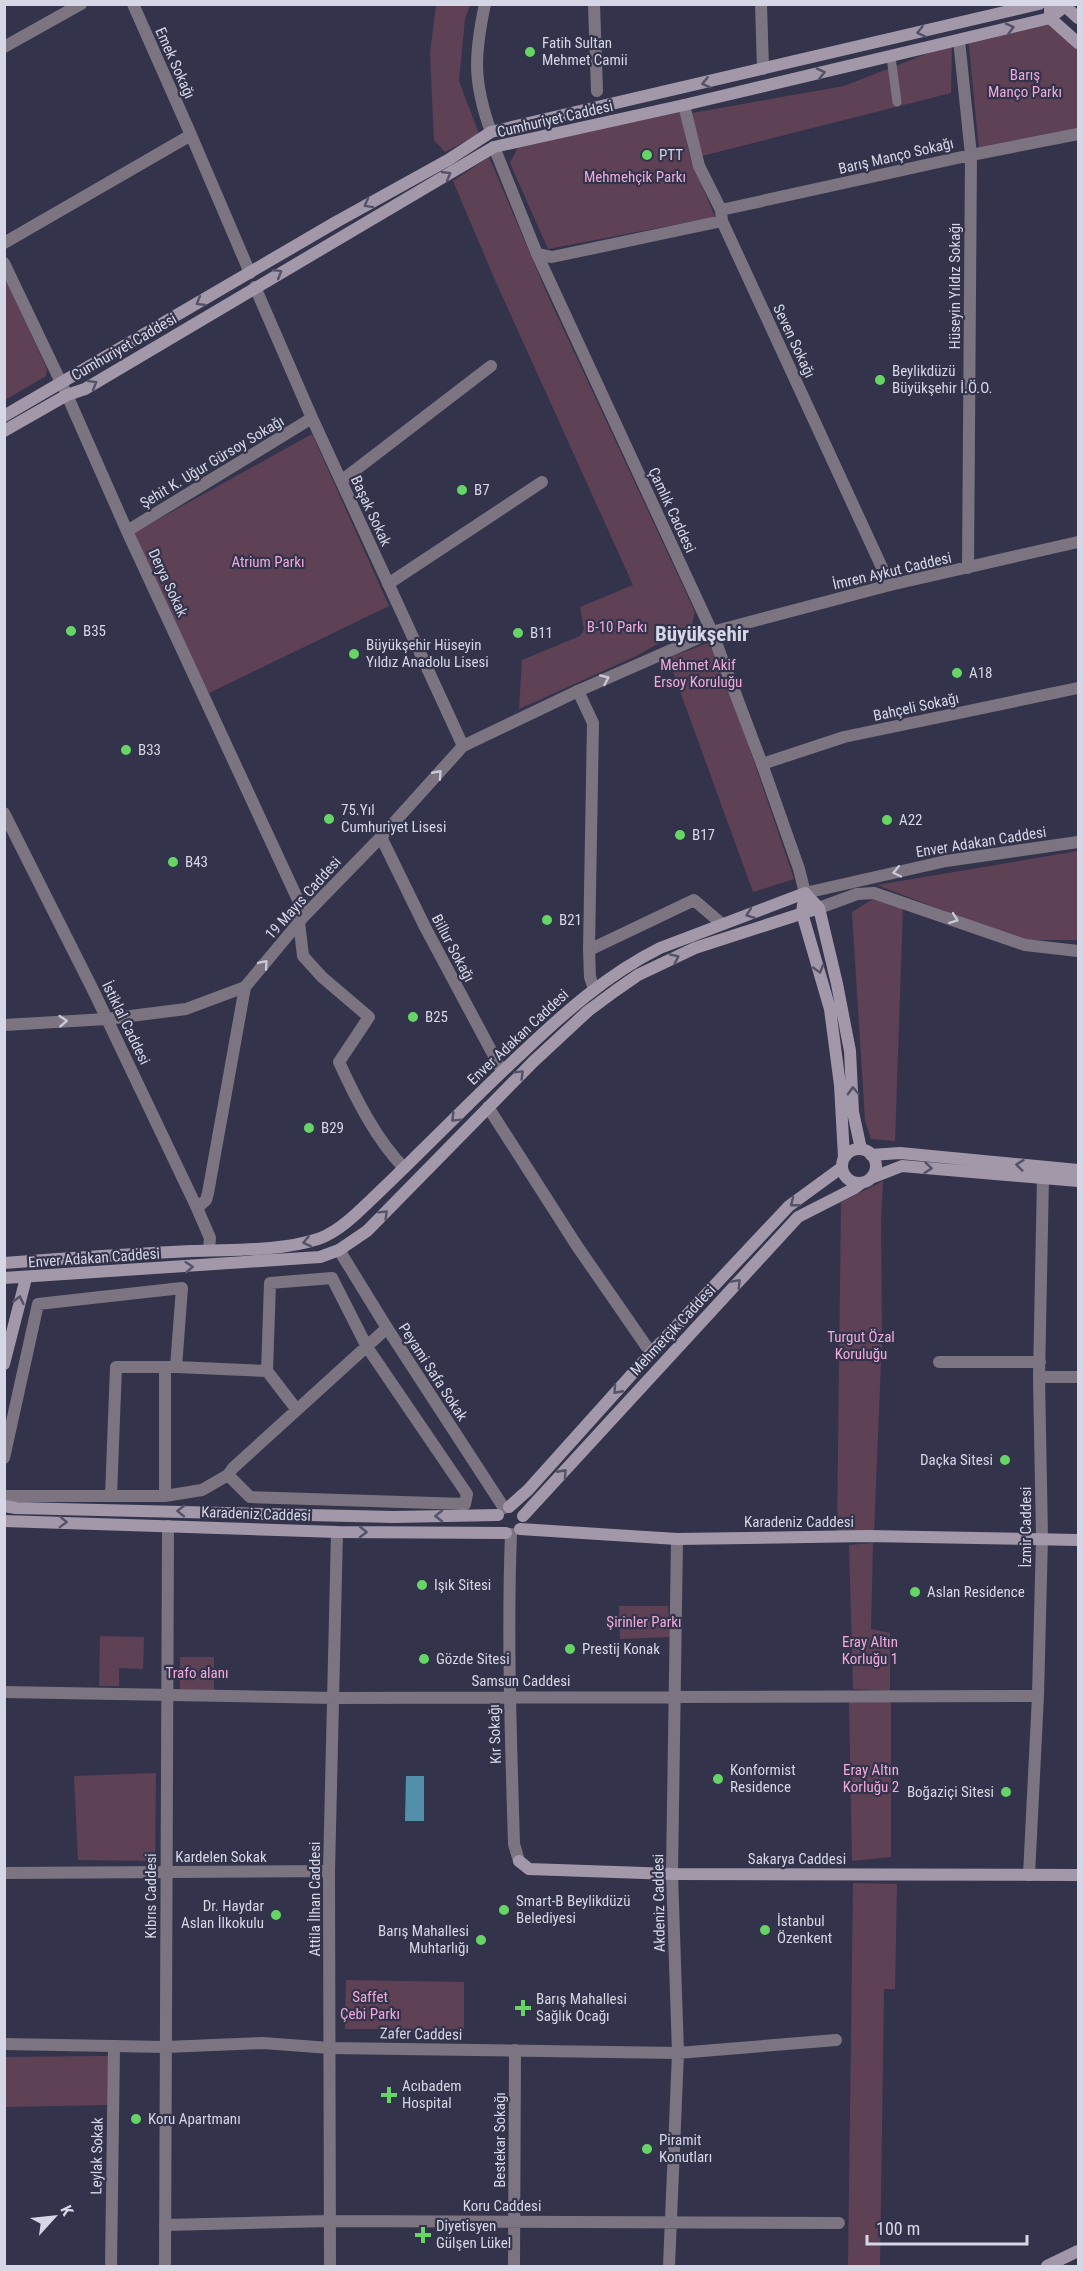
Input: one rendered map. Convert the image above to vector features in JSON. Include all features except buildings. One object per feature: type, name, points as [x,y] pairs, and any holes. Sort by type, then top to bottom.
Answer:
[{"type":"main road","name":"Cumhuriyet Caddesi","points":[[4,416],[336,222],[448,160],[491,132],[1039,4]]},
{"type":"main road","points":[[1050,4],[1050,18],[1078,43]]},
{"type":"main road","name":"Cumhuriyet Caddesi","points":[[4,431],[67,395],[85,389],[494,147],[891,57],[1050,18],[1063,5]]},
{"type":"main road","points":[[1063,5],[1078,18]]},
{"type":"main road","points":[[956,23],[958,40]]},
{"type":"main road","points":[[763,69],[764,86]]},
{"type":"main road","points":[[491,132],[494,147]]},
{"type":"main road","points":[[250,273],[255,287]]},
{"type":"main road","points":[[805,893],[819,908],[845,1019],[850,1051],[853,1112],[866,1152],[876,1169],[871,1178]]},
{"type":"main road","points":[[805,893],[802,912],[830,1009],[840,1085],[842,1163],[847,1179],[860,1184],[902,1166],[1044,1173],[1078,1170]]},
{"type":"main road","name":"Enver Adakan Caddesi","points":[[4,1263],[208,1250],[226,1251],[291,1245],[329,1234],[356,1214],[502,1071],[594,989],[643,956],[805,893]]},
{"type":"main road","name":"Enver Adakan Caddesi","points":[[4,1278],[320,1257],[339,1250],[367,1231],[533,1062],[588,1011],[638,975],[695,948],[819,908]]},
{"type":"main road","points":[[842,1163],[851,1150],[900,1153],[1044,1173],[1078,1181]]},
{"type":"main road","name":"Mehmetçik Caddesi","points":[[503,1510],[528,1490],[651,1353],[789,1206],[842,1163]]},
{"type":"main road","name":"Mehmetçik Caddesi","points":[[523,1516],[798,1217],[860,1184]]},
{"type":"main road","points":[[329,1234],[339,1250]]},
{"type":"main road","points":[[4,1364],[26,1278]]},
{"type":"main road","name":"Karadeniz Caddesi","points":[[4,1506],[394,1517],[503,1510]]},
{"type":"main road","points":[[518,1509],[523,1516],[512,1532],[497,1524],[503,1510],[518,1509]]},
{"type":"main road","name":"Karadeniz Caddesi","points":[[4,1521],[337,1532],[512,1532],[677,1539],[869,1536],[1078,1540]]},
{"type":"main road","name":"Sakarya Caddesi","points":[[519,1861],[529,1869],[672,1874],[1078,1875]]},
{"type":"main road","points":[[1047,2266],[1078,2251]]},
{"type":"street","points":[[4,46],[81,4]]},
{"type":"street","name":"Emek Sokağı","points":[[133,4],[250,273]]},
{"type":"street","points":[[485,4],[477,43],[476,71],[479,98],[491,132]]},
{"type":"street","points":[[594,4],[597,91]]},
{"type":"street","points":[[761,4],[763,69]]},
{"type":"street","name":"Hüseyin Yıldız Sokağı","points":[[958,40],[971,155],[968,568]]},
{"type":"street","points":[[891,57],[897,102]]},
{"type":"street","name":"Seven Sokağı","points":[[684,105],[699,166],[890,585]]},
{"type":"street","name":"Barış Manço Sokağı","points":[[537,254],[552,257],[971,155],[1078,134]]},
{"type":"street","points":[[4,243],[191,135]]},
{"type":"street","name":"Çamlık Caddesi","points":[[494,147],[537,254],[712,632],[762,764],[799,869],[805,893]]},
{"type":"street","name":"Derya Sokak","points":[[6,268],[67,395],[302,919],[303,956],[322,977],[369,1017],[339,1062],[354,1096],[394,1158],[404,1168]]},
{"type":"street","name":"Başak Sokak","points":[[255,287],[312,418],[463,746]]},
{"type":"street","points":[[341,481],[491,366]]},
{"type":"street","name":"Şehit K. Uğur Gürsoy Sokağı","points":[[127,531],[312,418]]},
{"type":"street","points":[[388,584],[542,482]]},
{"type":"street","name":"İmren Aykut Caddesi","points":[[712,632],[890,585],[1078,542]]},
{"type":"street","name":"19 Mayıs Caddesi","points":[[4,1025],[107,1019],[186,1009],[245,987],[302,919],[381,837],[463,746],[578,691],[712,632]]},
{"type":"street","name":"Bahçeli Sokağı","points":[[762,764],[844,737],[1078,688]]},
{"type":"street","points":[[578,691],[593,723],[589,950],[590,977],[594,989]]},
{"type":"street","name":"İstiklal Caddesi","points":[[4,813],[107,1019],[197,1208],[210,1238],[208,1250]]},
{"type":"street","name":"Billur Sokağı","points":[[381,837],[425,927],[502,1071]]},
{"type":"street","name":"Enver Adakan Caddesi","points":[[805,893],[946,861],[1078,842]]},
{"type":"street","points":[[819,908],[857,894],[873,892],[1025,945],[1078,951]]},
{"type":"street","points":[[589,950],[694,900],[722,924]]},
{"type":"street","points":[[197,1208],[206,1200],[208,1193],[245,987]]},
{"type":"street","points":[[488,1107],[577,1246],[651,1353]]},
{"type":"street","name":"İzmir Caddesi","points":[[1029,1875],[1038,1696],[1042,1539],[1040,1362],[1044,1173]]},
{"type":"street","name":"Peyami Safa Sokak","points":[[339,1250],[503,1510]]},
{"type":"street","points":[[228,1475],[250,1497],[465,1504],[467,1494],[367,1347],[332,1278],[270,1283],[267,1371],[297,1410]]},
{"type":"street","points":[[4,1458],[38,1304],[182,1288],[170,1367],[165,1496]]},
{"type":"street","points":[[4,1496],[165,1496],[202,1490],[228,1475],[387,1328]]},
{"type":"street","points":[[939,1362],[1040,1362]]},
{"type":"street","points":[[111,1496],[116,1367],[267,1371]]},
{"type":"street","points":[[1040,1377],[1078,1377]]},
{"type":"street","name":"Kıbrıs Caddesi","points":[[165,2266],[168,1526]]},
{"type":"street","name":"Attila İlhan Caddesi","points":[[330,2266],[329,1872],[337,1532]]},
{"type":"street","name":"Kır Sokağı","points":[[512,1532],[508,1600],[509,1696],[514,1844],[519,1861]]},
{"type":"street","name":"Akdeniz Caddesi","points":[[669,2266],[678,2053],[672,1874],[677,1539]]},
{"type":"street","name":"Samsun Caddesi","points":[[4,1692],[334,1698],[1038,1696]]},
{"type":"street","name":"Kardelen Sokak","points":[[4,1873],[329,1872]]},
{"type":"street","name":"Zafer Caddesi","points":[[4,2044],[166,2047],[263,2043],[330,2048],[678,2053],[837,2040]]},
{"type":"street","name":"Leylak Sokak","points":[[111,2266],[114,2046]]},
{"type":"street","name":"Bestekar Sokağı","points":[[513,2266],[515,2050]]},
{"type":"street","name":"Koru Caddesi","points":[[165,2224],[330,2221],[838,2223]]},
{"type":"green space","points":[[436,5],[470,5],[465,19],[459,81],[479,134],[445,152],[434,140],[430,53]]},
{"type":"green space","name":"Barış Manço Parkı","points":[[1049,22],[1078,48],[1078,129],[979,149],[968,37]]},
{"type":"green space","points":[[952,44],[951,93],[702,156],[692,113],[844,86]]},
{"type":"green space","name":"Mehmehçik Parkı","points":[[680,111],[690,157],[715,217],[548,249],[510,163],[518,147]]},
{"type":"green space","name":"Mehmet Akif Ersoy Koruluğu","points":[[489,157],[548,296],[695,612],[692,625],[636,656],[519,709],[522,660],[580,636],[584,630],[580,607],[633,585],[495,280],[453,181]]},
{"type":"green space","points":[[4,283],[7,283],[47,369],[46,376],[5,400]]},
{"type":"green space","name":"Atrium Parkı","points":[[312,434],[389,606],[209,693],[130,535]]},
{"type":"green space","name":"Mehmet Akif Ersoy Koruluğu","points":[[713,641],[794,879],[753,892],[668,658]]},
{"type":"green space","points":[[1078,851],[1078,940],[1020,940],[877,885]]},
{"type":"green space","points":[[873,899],[903,907],[895,1141],[871,1139],[865,1120],[852,912]]},
{"type":"green space","name":"Turgut Özal Koruluğu","points":[[883,1181],[882,1337],[874,1533],[837,1534],[841,1202]]},
{"type":"green space","name":"Eray Altın Korluğu 1","points":[[873,1543],[871,1629],[890,1633],[890,1691],[853,1689],[849,1545]]},
{"type":"green space","name":"Şirinler Parkı","points":[[619,1606],[668,1606],[670,1637],[620,1639]]},
{"type":"green space","points":[[100,1636],[144,1637],[143,1669],[119,1668],[119,1686],[99,1686]]},
{"type":"green space","name":"Trafo alanı","points":[[180,1657],[214,1657],[214,1690],[180,1689]]},
{"type":"green space","name":"Eray Altın Korluğu 2","points":[[891,1699],[891,1857],[852,1861],[849,1700]]},
{"type":"green space","points":[[156,1773],[155,1861],[78,1860],[74,1776]]},
{"type":"green space","points":[[853,1883],[897,1884],[895,1989],[884,1989],[880,2266],[848,2266]]},
{"type":"green space","name":"Saffet Çebi Parkı","points":[[346,1980],[464,1982],[464,2029],[345,2029]]},
{"type":"green space","points":[[108,2056],[108,2105],[5,2107],[4,2057]]},
{"type":"water","points":[[406,1776],[424,1776],[424,1821],[405,1821]]},
{"type":"place","name":"Fatih Sultan Mehmet Camii","points":[[530,52]]},
{"type":"place","name":"PTT","points":[[647,155]]},
{"type":"place","name":"Beylikdüzü Büyükşehir İ.Ö.O.","points":[[880,380]]},
{"type":"place","name":"B7","points":[[462,490]]},
{"type":"place","name":"B35","points":[[71,631]]},
{"type":"place","name":"B11","points":[[518,633]]},
{"type":"place","name":"Büyükşehir Hüseyin Yıldız Anadolu Lisesi","points":[[354,654]]},
{"type":"place","name":"A18","points":[[957,673]]},
{"type":"place","name":"B33","points":[[126,750]]},
{"type":"place","name":"75.Yıl Cumhuriyet Lisesi","points":[[329,819]]},
{"type":"place","name":"A22","points":[[887,820]]},
{"type":"place","name":"B17","points":[[680,835]]},
{"type":"place","name":"B43","points":[[173,862]]},
{"type":"place","name":"B21","points":[[547,920]]},
{"type":"place","name":"B25","points":[[413,1017]]},
{"type":"place","name":"B29","points":[[309,1128]]},
{"type":"place","name":"Daçka Sitesi","points":[[1005,1460]]},
{"type":"place","name":"Işık Sitesi","points":[[422,1585]]},
{"type":"place","name":"Aslan Residence","points":[[915,1592]]},
{"type":"place","name":"Prestij Konak","points":[[570,1649]]},
{"type":"place","name":"Gözde Sitesi","points":[[424,1659]]},
{"type":"place","name":"Konformist Residence","points":[[718,1779]]},
{"type":"place","name":"Boğaziçi Sitesi","points":[[1006,1792]]},
{"type":"place","name":"Smart-B Beylikdüzü Belediyesi","points":[[504,1910]]},
{"type":"place","name":"Dr. Haydar Aslan İlkokulu","points":[[276,1915]]},
{"type":"place","name":"İstanbul Özenkent","points":[[765,1930]]},
{"type":"place","name":"Barış Mahallesi Muhtarlığı","points":[[481,1940]]},
{"type":"place","name":"Barış Mahallesi Sağlık Ocağı","points":[[523,2008]]},
{"type":"place","name":"Acıbadem Hospital","points":[[389,2095]]},
{"type":"place","name":"Koru Apartmanı","points":[[136,2119]]},
{"type":"place","name":"Piramit Konutları","points":[[647,2149]]},
{"type":"place","name":"Diyetisyen Gülşen Lükel","points":[[423,2235]]},
{"type":"district","name":"Büyükşehir","points":[[702,634]]},
{"type":"park label","name":"B-10 Parkı","points":[[617,627]]}]
